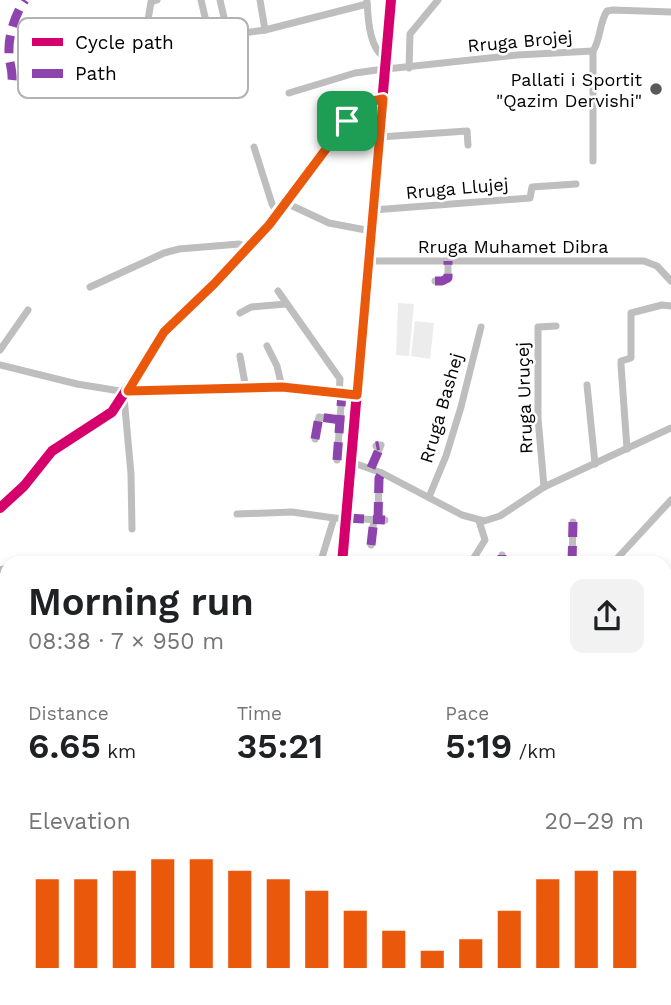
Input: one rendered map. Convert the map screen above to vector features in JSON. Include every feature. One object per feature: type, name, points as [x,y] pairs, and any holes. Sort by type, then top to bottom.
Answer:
[{"type":"main road","points":[[343,556],[391,0]]},
{"type":"street","points":[[148,18],[151,2],[157,0]]},
{"type":"street","points":[[201,0],[205,18]]},
{"type":"street","points":[[220,0],[224,18]]},
{"type":"street","points":[[260,0],[265,30]]},
{"type":"street","points":[[409,68],[410,33],[438,0]]},
{"type":"street","points":[[248,33],[367,2],[376,49],[386,58]]},
{"type":"street","name":"Rruga Brojej","points":[[289,93],[355,73],[517,55],[593,51],[607,11],[671,12]]},
{"type":"street","points":[[593,51],[593,161]]},
{"type":"street","points":[[0,508],[24,486],[52,451],[103,420],[126,393],[164,332],[214,284],[278,213],[347,121],[368,102],[383,99]]},
{"type":"street","points":[[380,137],[467,131],[468,145]]},
{"type":"street","points":[[254,147],[272,204],[278,213]]},
{"type":"street","name":"Rruga Llujej","points":[[373,211],[524,198],[531,197],[532,187],[576,184]]},
{"type":"street","points":[[286,203],[329,223],[371,231]]},
{"type":"street","points":[[90,287],[164,253],[179,249],[239,244],[246,247]]},
{"type":"street","name":"Rruga Muhamet Dibra","points":[[369,261],[644,261],[657,266],[671,281]]},
{"type":"street","points":[[435,281],[447,278],[448,261]]},
{"type":"street","points":[[278,291],[340,379],[341,420],[337,460]]},
{"type":"street","points":[[240,313],[251,307],[286,304]]},
{"type":"street","points":[[627,449],[621,361],[631,358],[631,313],[662,305],[671,306]]},
{"type":"street","points":[[0,350],[28,310]]},
{"type":"street","name":"Rruga Uruçej","points":[[544,487],[538,418],[538,327],[556,326]]},
{"type":"street","name":"Rruga Bashej","points":[[429,497],[446,456],[461,407],[481,327]]},
{"type":"street","points":[[267,346],[277,366],[282,387]]},
{"type":"street","points":[[240,356],[246,389]]},
{"type":"street","points":[[0,365],[126,393],[282,387],[357,395]]},
{"type":"street","points":[[587,385],[595,464]]},
{"type":"street","points":[[126,393],[132,529]]},
{"type":"street","points":[[315,439],[319,417],[341,420]]},
{"type":"street","points":[[351,462],[382,473],[479,522],[491,521],[544,487],[671,428]]},
{"type":"street","points":[[370,468],[381,446],[376,446]]},
{"type":"street","points":[[371,545],[379,520],[379,478],[382,473]]},
{"type":"street","points":[[619,556],[671,500]]},
{"type":"street","points":[[237,514],[292,512],[334,518],[379,520]]},
{"type":"street","points":[[322,556],[334,518]]},
{"type":"street","points":[[475,556],[485,540],[479,522]]},
{"type":"street","points":[[571,556],[573,522]]},
{"type":"shaded area","points":[[398,303],[414,304],[409,356],[396,355]]},
{"type":"shaded area","points":[[415,321],[434,323],[430,359],[411,356]]},
{"type":"marked path","points":[[12,80],[9,57],[11,32],[25,0]]},
{"type":"marked path","points":[[435,281],[448,278],[448,261]]},
{"type":"marked path","points":[[337,460],[342,393]]},
{"type":"marked path","points":[[315,439],[319,417],[341,420]]},
{"type":"marked path","points":[[371,468],[381,445],[376,446]]},
{"type":"marked path","points":[[378,520],[379,478],[382,473]]},
{"type":"marked path","points":[[346,518],[385,520]]},
{"type":"marked path","points":[[371,545],[374,519]]},
{"type":"marked path","points":[[572,556],[573,522]]},
{"type":"cycle path","points":[[343,556],[391,0]]},
{"type":"cycle path","points":[[0,508],[24,486],[52,451],[112,412],[164,332],[269,225],[347,121],[367,102],[383,99]]},
{"type":"place","name":"Pallati i Sportit \"Qazim Dervishi\"","points":[[656,89]]},
{"type":"route","points":[[383,99],[357,395],[303,387],[128,391],[164,332],[269,225],[347,121],[368,102],[383,99]]}]
